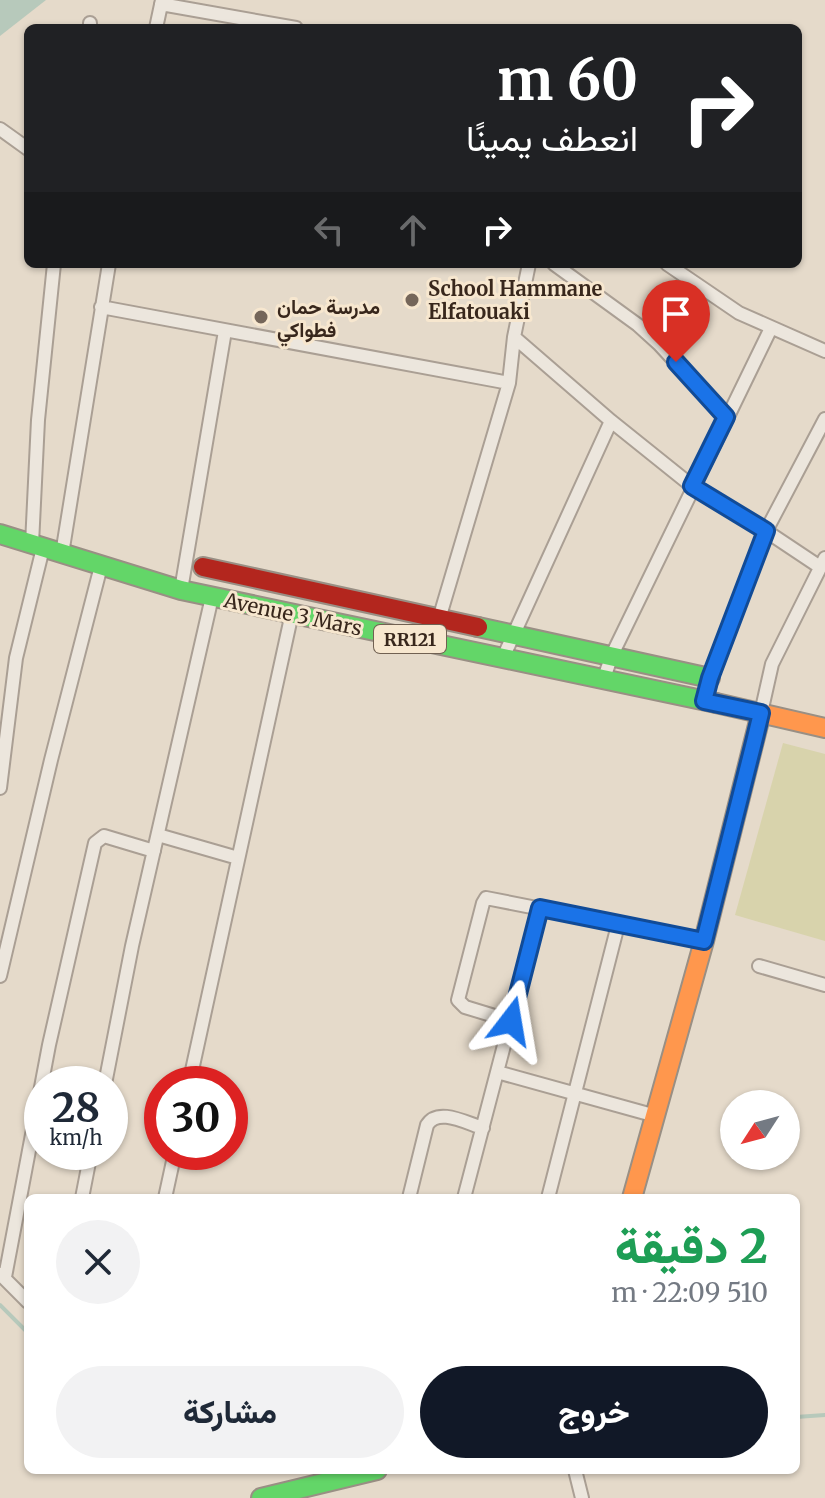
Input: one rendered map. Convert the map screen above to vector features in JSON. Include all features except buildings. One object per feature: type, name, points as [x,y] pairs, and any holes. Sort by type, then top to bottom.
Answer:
[{"type":"street","points":[[157,24],[161,2],[275,24]]},
{"type":"street","points":[[0,129],[24,146]]},
{"type":"street","points":[[0,788],[16,658],[38,546],[38,420],[54,268]]},
{"type":"street","points":[[62,554],[108,268]]},
{"type":"street","points":[[439,619],[509,383],[514,337],[528,268]]},
{"type":"street","points":[[560,268],[638,325],[726,417]]},
{"type":"street","points":[[673,268],[727,306],[825,351]]},
{"type":"street","points":[[101,307],[509,383]]},
{"type":"street","points":[[604,678],[692,486],[771,328]]},
{"type":"street","points":[[181,590],[225,331]]},
{"type":"street","points":[[514,337],[692,486],[822,562],[772,664],[704,941],[633,1194]]},
{"type":"street","points":[[704,701],[766,531],[825,419]]},
{"type":"street","points":[[502,660],[611,421]]},
{"type":"street","name":"Avenue 3 Mars","points":[[0,534],[181,590],[502,660],[604,678],[825,728]]},
{"type":"street","points":[[0,976],[5,937],[101,566]]},
{"type":"street","points":[[203,567],[710,678]]},
{"type":"street","points":[[109,1066],[212,597]]},
{"type":"street","points":[[193,1066],[292,613]]},
{"type":"street","points":[[158,835],[238,858]]},
{"type":"street","points":[[24,1298],[2,1276],[49,1045],[95,843],[104,836],[154,851]]},
{"type":"street","points":[[511,1021],[465,1007],[459,1002],[486,898],[704,941]]},
{"type":"street","points":[[465,1194],[540,908]]},
{"type":"street","points":[[549,1194],[618,925]]},
{"type":"street","points":[[759,966],[825,985]]},
{"type":"street","points":[[497,1072],[656,1116]]},
{"type":"street","points":[[410,1194],[431,1119],[439,1116],[483,1128]]},
{"type":"street","points":[[83,1194],[87,1170]]},
{"type":"street","points":[[166,1194],[171,1170]]},
{"type":"street","points":[[261,1498],[360,1474]]},
{"type":"street","points":[[576,1474],[582,1498]]},
{"type":"shaded area","points":[[0,0],[46,0],[0,36]]},
{"type":"shaded area","points":[[783,743],[825,754],[825,941],[735,915]]},
{"type":"waterway","points":[[0,1305],[24,1329]]},
{"type":"waterway","points":[[800,1417],[825,1415]]},
{"type":"traffic: fast","points":[[0,534],[181,590],[716,703]]},
{"type":"traffic: fast","points":[[478,627],[710,678]]},
{"type":"traffic: fast","points":[[261,1498],[360,1474]]},
{"type":"traffic: slow","points":[[716,703],[825,728]]},
{"type":"traffic: slow","points":[[633,1194],[704,941],[761,713]]},
{"type":"traffic: jam","points":[[203,567],[478,627]]},
{"type":"place","name":"School Hammane Elfatouaki","points":[[412,300]]},
{"type":"place","name":"مدرسة حمان فطواكي","points":[[261,317]]},
{"type":"route","points":[[511,1021],[540,908],[704,941],[754,742],[761,713],[704,701],[766,531],[692,486],[726,417],[676,362]]}]
